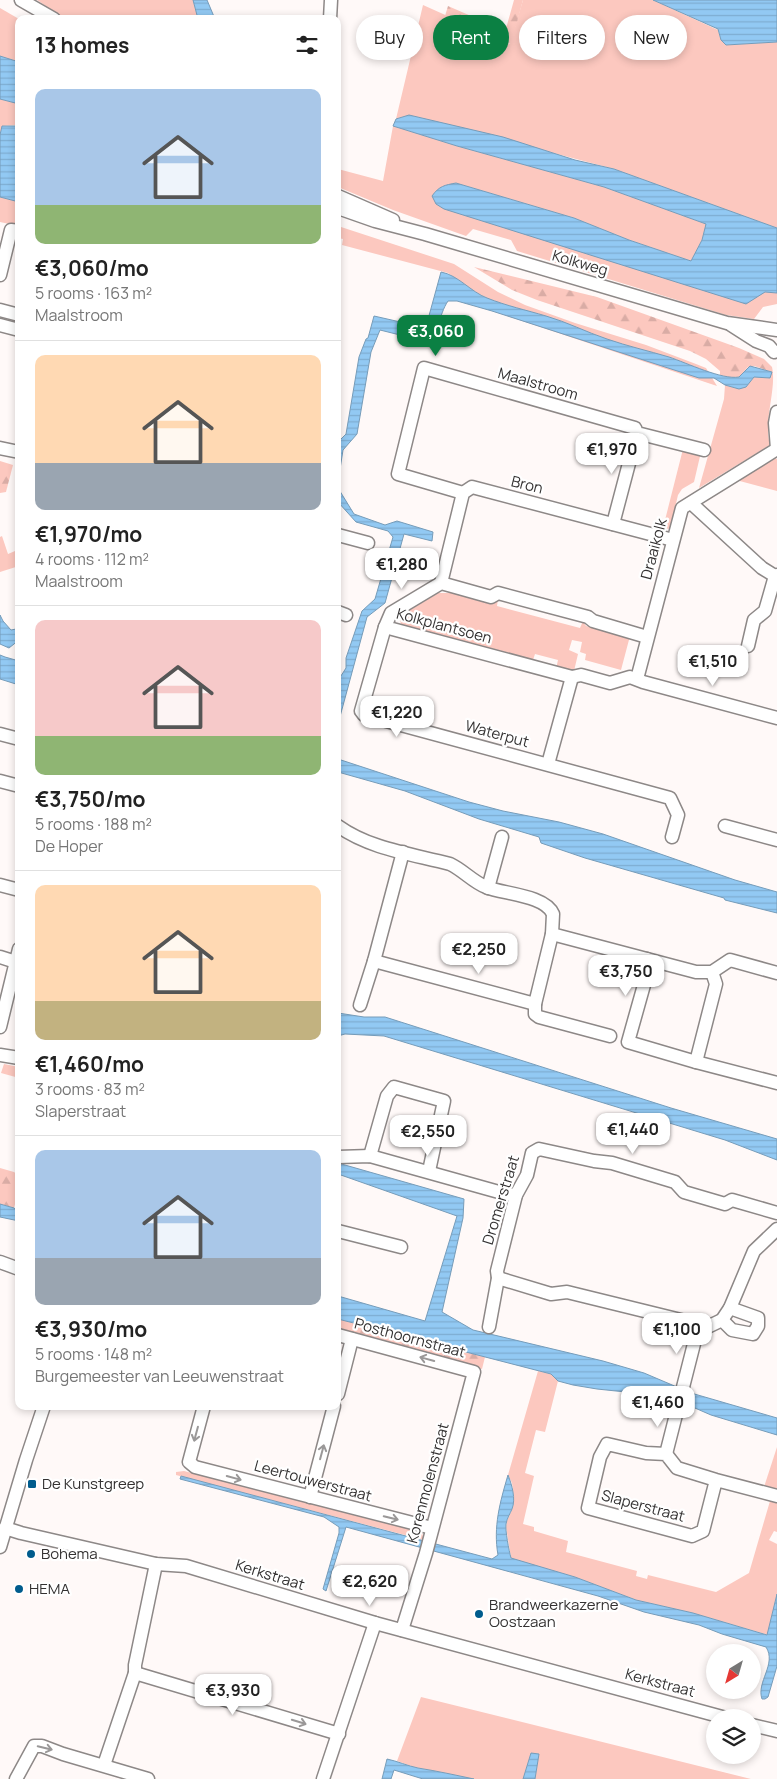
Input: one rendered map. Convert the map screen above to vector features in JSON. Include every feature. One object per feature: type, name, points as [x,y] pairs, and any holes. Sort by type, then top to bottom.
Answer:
[{"type":"street","points":[[21,0],[47,15]]},
{"type":"street","points":[[330,15],[331,0]]},
{"type":"street","name":"Kolkweg","points":[[341,197],[425,234]]},
{"type":"street","name":"Kolkweg","points":[[341,209],[375,222],[425,234],[727,323],[777,330]]},
{"type":"street","points":[[0,275],[10,229]]},
{"type":"street","points":[[0,310],[15,314]]},
{"type":"street","name":"Kolkweg","points":[[727,323],[756,341],[769,346],[776,356]]},
{"type":"street","points":[[0,326],[15,329]]},
{"type":"street","points":[[776,356],[777,336]]},
{"type":"street","name":"Maalstroom","points":[[463,493],[398,474],[424,368],[635,428],[637,433],[704,450]]},
{"type":"street","points":[[777,414],[775,424],[777,449]]},
{"type":"street","points":[[613,524],[637,433]]},
{"type":"street","points":[[0,448],[15,451]]},
{"type":"street","name":"Draaikolk","points":[[637,678],[682,508],[777,449]]},
{"type":"street","name":"Bron","points":[[463,493],[472,487],[673,540]]},
{"type":"street","points":[[463,493],[441,583],[491,597],[498,594],[507,596],[588,618],[593,622],[647,637]]},
{"type":"street","points":[[691,503],[762,568],[776,576],[765,612],[754,620],[748,646]]},
{"type":"street","points":[[341,536],[368,543]]},
{"type":"street","name":"Kolkplantsoen","points":[[441,583],[391,613],[385,627],[572,677]]},
{"type":"street","name":"Waterput","points":[[385,627],[361,711],[364,716],[670,798],[678,815],[672,837]]},
{"type":"street","points":[[548,764],[572,677],[581,675],[610,683],[630,677],[637,678],[643,682],[777,718]]},
{"type":"street","points":[[0,734],[15,738]]},
{"type":"street","points":[[0,781],[15,785]]},
{"type":"street","points":[[724,826],[777,840]]},
{"type":"street","points":[[341,828],[348,834],[362,840],[450,864],[462,870],[477,883],[488,888],[524,896],[547,905],[553,914],[552,934],[534,1004],[534,1014],[538,1017],[610,1036]]},
{"type":"street","points":[[488,888],[502,838]]},
{"type":"street","points":[[360,1005],[404,852]]},
{"type":"street","points":[[0,886],[15,889]]},
{"type":"street","points":[[552,934],[696,972],[712,972],[730,960],[777,974]]},
{"type":"street","points":[[0,958],[15,958]]},
{"type":"street","points":[[647,959],[643,976],[644,985],[628,1042],[777,1083]]},
{"type":"street","points":[[374,961],[534,1004]]},
{"type":"street","points":[[0,1027],[15,970]]},
{"type":"street","points":[[696,1062],[716,984],[712,972]]},
{"type":"street","points":[[0,1055],[15,1057]]},
{"type":"street","points":[[370,1156],[387,1096],[394,1086],[444,1101],[429,1171]]},
{"type":"street","name":"Dromerstraat","points":[[498,1278],[497,1270],[516,1195],[527,1175],[532,1153],[539,1149],[612,1163],[675,1182],[684,1192],[725,1204],[732,1200],[777,1213]]},
{"type":"street","points":[[341,1157],[370,1156],[506,1194],[516,1195]]},
{"type":"street","points":[[697,1332],[722,1320],[730,1308],[754,1251],[777,1229]]},
{"type":"street","points":[[341,1232],[401,1247]]},
{"type":"street","points":[[0,1262],[15,1268]]},
{"type":"street","points":[[489,1327],[498,1278],[551,1294],[568,1292],[685,1321],[697,1332]]},
{"type":"street","points":[[722,1320],[732,1330],[753,1334],[758,1326],[758,1318],[730,1308]]},
{"type":"street","points":[[697,1332],[666,1454],[677,1468],[777,1496]]},
{"type":"street","name":"Posthoornstraat","points":[[341,1336],[474,1372]]},
{"type":"street","points":[[341,1382],[352,1339]]},
{"type":"street","name":"Korenmolenstraat","points":[[402,1630],[426,1554],[474,1372]]},
{"type":"street","points":[[0,1547],[43,1410]]},
{"type":"street","name":"Leertouwerstraat","points":[[203,1410],[189,1462],[195,1467],[310,1497],[431,1534]]},
{"type":"street","points":[[310,1497],[333,1410]]},
{"type":"street","name":"Slaperstraat","points":[[666,1454],[646,1453],[607,1444],[600,1457],[588,1508],[692,1536],[703,1531],[716,1480]]},
{"type":"street","name":"Kerkstraat","points":[[5,1528],[156,1564],[186,1566],[374,1623],[706,1713]]},
{"type":"street","points":[[104,1765],[135,1673],[135,1665],[156,1564]]},
{"type":"street","points":[[324,1779],[374,1623]]},
{"type":"street","points":[[135,1673],[339,1734]]},
{"type":"street","points":[[761,1727],[777,1731]]},
{"type":"street","points":[[16,1779],[34,1746],[42,1746],[148,1779]]},
{"type":"green space","points":[[37,0],[193,0],[197,15],[59,15]]},
{"type":"green space","points":[[514,0],[523,0],[511,44],[509,43],[509,18]]},
{"type":"green space","points":[[523,0],[653,0],[686,15],[615,15],[615,60],[687,60],[687,16],[718,30],[721,40],[726,45],[777,42],[777,228],[614,169],[409,115],[396,119],[410,60],[423,60],[423,15],[421,15],[423,5],[445,15],[433,15],[433,60],[509,60],[510,44]]},
{"type":"green space","points":[[448,6],[469,15],[445,15]]},
{"type":"green space","points":[[0,8],[15,17],[15,61],[0,56]]},
{"type":"green space","points":[[0,99],[15,103],[15,125],[2,126],[0,135]]},
{"type":"green space","points":[[393,126],[604,187],[706,224],[702,240],[691,261],[629,240],[574,218],[456,183],[765,292],[777,293],[777,304],[763,307],[754,319],[726,315],[517,251],[511,240],[473,229],[466,236],[393,210],[341,188],[341,170],[383,181]]},
{"type":"green space","points":[[0,197],[15,201],[15,225],[0,222]]},
{"type":"green space","points":[[341,227],[454,264],[498,292],[525,305],[646,345],[706,368],[717,386],[492,311],[485,297],[474,292],[448,273],[342,245],[343,239],[341,239]]},
{"type":"green space","points":[[474,267],[597,297],[739,348],[764,359],[772,367],[772,372],[754,366],[748,367],[739,377],[729,378],[720,375],[720,371],[706,359],[690,351],[537,300],[512,290]]},
{"type":"green space","points":[[772,367],[773,385],[768,425],[770,445],[699,488],[724,399],[725,385],[735,388],[746,387],[754,377],[770,378]]},
{"type":"green space","points":[[683,449],[701,452],[694,482],[682,489],[678,495],[670,529],[663,528]]},
{"type":"green space","points":[[775,458],[777,459],[777,491],[736,480]]},
{"type":"green space","points":[[0,461],[13,465],[6,492],[0,493]]},
{"type":"green space","points":[[2,536],[8,554],[15,551],[15,567],[0,572],[0,537]]},
{"type":"green space","points":[[450,590],[498,599],[497,606],[580,628],[583,621],[586,626],[630,636],[621,670],[585,660],[586,654],[580,652],[582,642],[572,640],[569,650],[578,654],[574,671],[556,669],[558,660],[535,654],[532,663],[522,660],[520,656],[411,627],[407,629],[398,625],[401,624],[400,620],[403,614],[438,593],[449,593]]},
{"type":"green space","points":[[4,1064],[15,1066],[15,1077],[1,1073]]},
{"type":"green space","points":[[0,1168],[15,1173],[15,1204],[14,1208],[0,1204]]},
{"type":"green space","points":[[341,1320],[485,1357],[482,1369],[341,1331]]},
{"type":"green space","points":[[538,1371],[551,1374],[558,1381],[545,1432],[536,1430],[525,1473],[534,1476],[523,1524],[534,1527],[534,1531],[568,1541],[566,1552],[637,1571],[636,1576],[647,1579],[648,1575],[716,1592],[749,1573],[770,1501],[777,1503],[777,1532],[774,1531],[769,1540],[777,1544],[777,1594],[768,1635],[693,1613],[636,1600],[575,1577],[511,1558],[506,1527],[514,1499],[512,1483],[508,1475]]},
{"type":"green space","points":[[777,1447],[777,1491],[764,1487]]},
{"type":"green space","points":[[184,1471],[420,1532],[424,1540],[176,1475],[176,1472]]},
{"type":"green space","points":[[421,1697],[751,1779],[535,1779],[539,1754],[531,1753],[523,1779],[474,1779],[414,1767],[397,1761]]},
{"type":"water","points":[[193,0],[207,0],[213,15],[197,15]]},
{"type":"water","points":[[653,0],[777,0],[777,42],[726,45],[721,40],[718,29]]},
{"type":"water","points":[[0,56],[15,61],[15,103],[0,99]]},
{"type":"water","points":[[409,115],[503,137],[575,160],[614,169],[777,228],[777,293],[765,292],[746,304],[444,209],[436,204],[432,196],[442,187],[456,183],[574,218],[629,240],[691,261],[702,240],[706,224],[604,187],[393,126],[396,119]]},
{"type":"water","points":[[2,126],[15,126],[15,201],[0,197],[0,135]]},
{"type":"water","points":[[441,272],[453,276],[481,295],[494,301],[554,318],[607,339],[669,357],[714,374],[739,377],[750,366],[772,372],[770,378],[754,377],[746,387],[739,389],[725,385],[714,378],[699,378],[492,311],[457,301],[448,301],[434,333],[424,341],[380,330],[371,352],[357,434],[343,450],[341,463],[341,439],[346,434],[359,357],[368,338],[374,316],[418,326],[427,323]]},
{"type":"water","points":[[341,493],[354,514],[385,525],[397,521],[433,532],[432,541],[404,534],[385,603],[367,617],[341,713],[341,676],[346,668],[346,658],[362,611],[375,599],[393,537],[388,531],[356,522],[341,505]]},
{"type":"water","points":[[0,615],[11,630],[15,629],[15,643],[9,648],[0,644]]},
{"type":"water","points":[[0,655],[15,660],[15,684],[0,679]]},
{"type":"water","points":[[341,760],[469,802],[603,834],[735,880],[777,892],[777,913],[725,900],[724,898],[585,858],[541,843],[539,837],[479,819],[405,791],[341,773]]},
{"type":"water","points":[[341,1013],[364,1017],[385,1017],[671,1108],[777,1139],[777,1160],[725,1140],[384,1036],[341,1035]]},
{"type":"water","points":[[341,1164],[464,1199],[463,1218],[442,1312],[473,1330],[603,1361],[644,1373],[691,1393],[777,1418],[777,1435],[711,1415],[688,1405],[635,1393],[573,1385],[558,1381],[551,1374],[341,1320],[341,1297],[425,1321],[457,1216],[341,1175]]},
{"type":"water","points":[[0,1204],[15,1209],[15,1220],[0,1217]]},
{"type":"water","points":[[508,1475],[514,1496],[506,1527],[511,1558],[575,1577],[636,1600],[693,1613],[767,1635],[777,1594],[777,1666],[768,1697],[762,1699],[761,1693],[768,1666],[769,1653],[766,1647],[761,1644],[722,1634],[699,1625],[644,1612],[598,1596],[346,1527],[326,1591],[323,1589],[339,1527],[324,1517],[180,1479],[181,1476],[492,1559],[498,1555],[496,1534],[500,1505]]},
{"type":"water","points":[[531,1753],[539,1754],[535,1779],[523,1779]]},
{"type":"water","points":[[387,1759],[418,1768],[474,1779],[423,1779],[394,1770],[391,1779],[382,1779]]},
{"type":"place","name":"De Kunstgreep","points":[[32,1484]]},
{"type":"place","name":"Bohema","points":[[31,1554]]},
{"type":"place","name":"HEMA","points":[[19,1589]]},
{"type":"place","name":"Brandweerkazerne Oostzaan","points":[[479,1614]]}]
